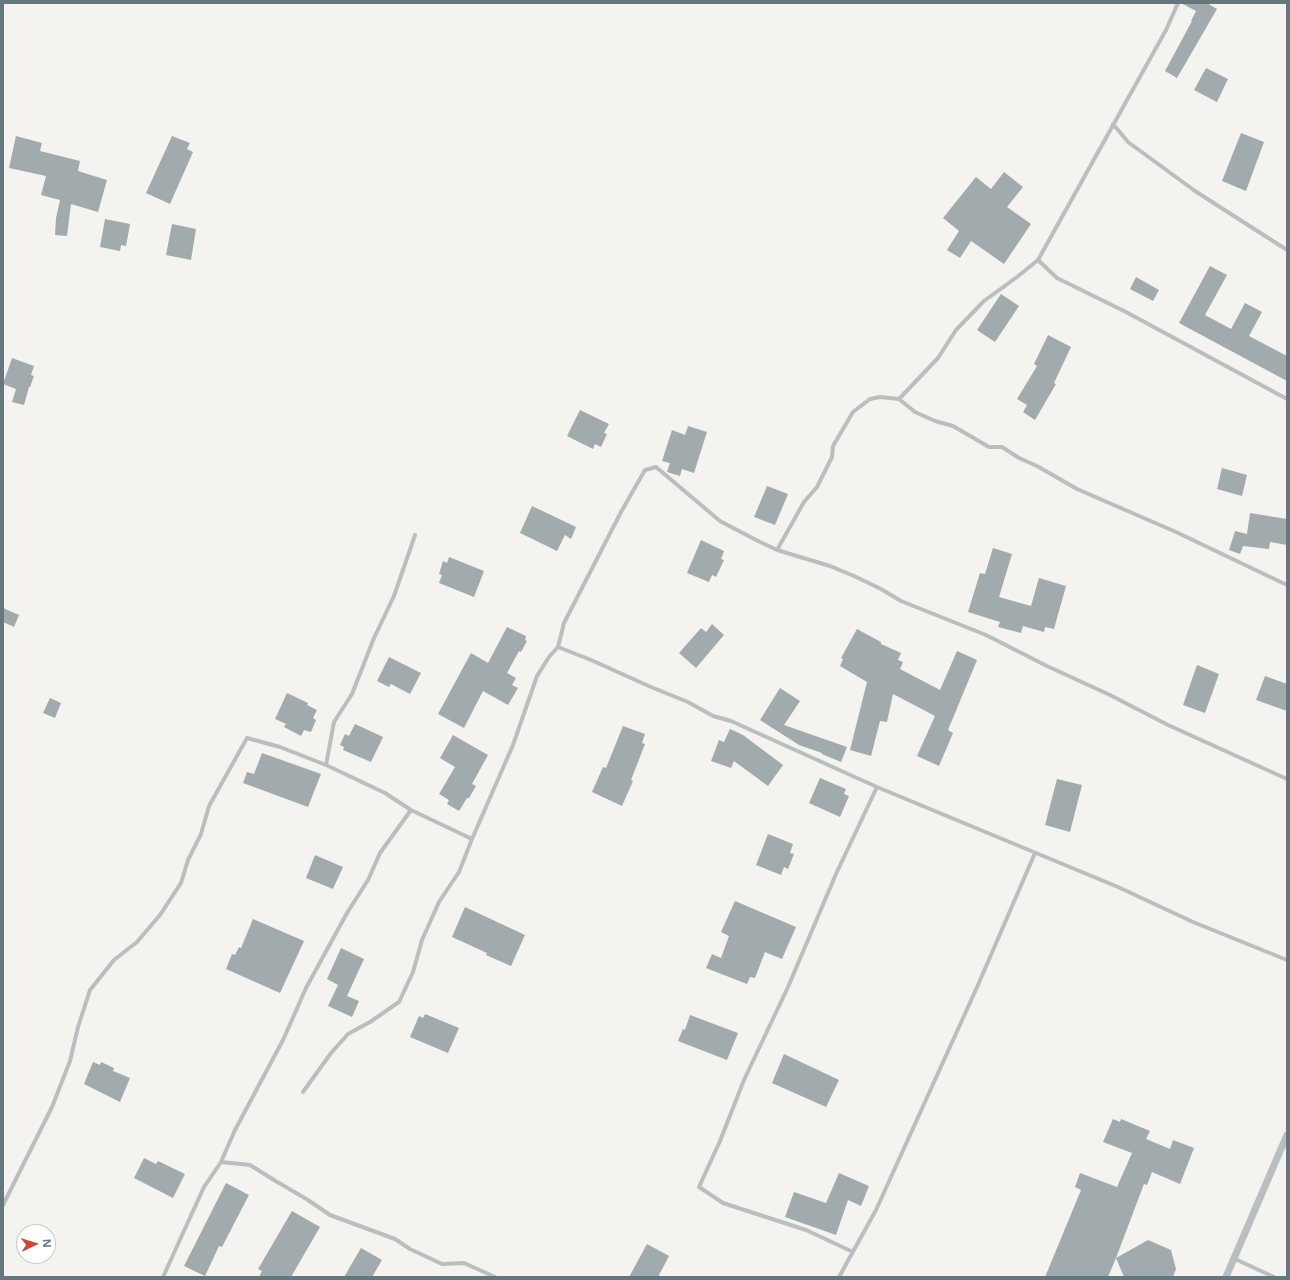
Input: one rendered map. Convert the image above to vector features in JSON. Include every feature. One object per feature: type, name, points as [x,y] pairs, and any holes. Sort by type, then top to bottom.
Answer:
[{"type":"street","points":[[900,399],[938,358],[956,330],[984,301],[1038,260],[1166,30],[1178,3]]},
{"type":"street","points":[[1113,124],[1128,142],[1188,186],[1287,250]]},
{"type":"street","points":[[1038,260],[1057,278],[1126,312],[1287,398]]},
{"type":"street","points":[[777,550],[804,502],[817,487],[832,457],[832,446],[853,412],[870,399],[880,397],[900,399],[914,412],[935,421],[953,426],[989,447],[1002,447],[1076,489],[1176,532],[1287,586]]},
{"type":"street","points":[[302,1092],[331,1053],[348,1034],[370,1022],[399,1002],[413,972],[422,940],[439,902],[460,872],[472,839],[513,745],[537,676],[549,657],[558,647],[564,623],[644,470],[656,468],[720,521],[777,550],[830,566],[881,589],[901,601],[986,635],[1168,724],[1287,779]]},
{"type":"street","points":[[326,765],[334,722],[352,694],[374,638],[394,596],[415,535]]},
{"type":"street","points":[[558,647],[688,702],[713,716],[731,721],[877,787],[1118,887],[1193,922],[1287,960]]},
{"type":"street","points":[[3,1205],[52,1107],[70,1061],[78,1026],[90,990],[114,960],[137,942],[160,915],[181,883],[188,860],[201,834],[209,806],[247,738],[280,747],[326,765],[385,794],[411,810],[472,839]]},
{"type":"street","points":[[853,1252],[806,1230],[723,1203],[699,1187],[720,1141],[744,1080],[788,987],[836,874],[877,787]]},
{"type":"street","points":[[163,1277],[204,1187],[221,1162],[235,1130],[283,1040],[306,988],[347,913],[368,880],[380,853],[411,810]]},
{"type":"street","points":[[839,1277],[876,1210],[978,985],[1035,853]]},
{"type":"street","points":[[1226,1277],[1287,1135]]},
{"type":"street","points":[[221,1162],[250,1165],[330,1215],[395,1239],[410,1249],[442,1264],[464,1263],[495,1277]]},
{"type":"street","points":[[1235,1259],[1274,1277]]},
{"type":"building","points":[[1181,3],[1207,3],[1217,9],[1177,78],[1165,71],[1196,11]]},
{"type":"building","points":[[1206,68],[1228,79],[1217,102],[1194,90]]},
{"type":"building","points":[[1241,133],[1264,142],[1246,191],[1222,181]]},
{"type":"building","points":[[16,136],[42,143],[40,151],[80,161],[78,171],[107,180],[98,212],[71,204],[67,236],[55,235],[56,218],[60,200],[41,195],[46,176],[9,168]]},
{"type":"building","points":[[172,136],[190,143],[187,149],[193,152],[170,204],[146,193]]},
{"type":"building","points":[[1004,172],[1023,187],[1007,207],[1031,224],[1004,264],[971,241],[960,258],[947,250],[959,231],[943,218],[976,177],[991,189]]},
{"type":"building","points":[[105,219],[130,224],[126,246],[121,245],[120,251],[100,247]]},
{"type":"building","points":[[172,224],[196,229],[191,260],[166,255]]},
{"type":"building","points":[[1210,266],[1227,275],[1205,315],[1231,329],[1245,303],[1262,312],[1249,336],[1287,356],[1287,381],[1179,323]]},
{"type":"building","points":[[1136,277],[1159,290],[1153,301],[1130,289]]},
{"type":"building","points":[[1001,294],[1019,306],[995,342],[977,330]]},
{"type":"building","points":[[1048,335],[1071,347],[1054,383],[1056,384],[1035,420],[1023,412],[1027,405],[1017,399],[1037,366],[1034,364]]},
{"type":"building","points":[[12,358],[34,366],[31,375],[34,376],[24,405],[12,402],[16,389],[3,384]]},
{"type":"building","points":[[580,410],[609,424],[604,433],[607,434],[601,447],[595,444],[593,449],[567,436]]},
{"type":"building","points":[[688,426],[707,432],[694,473],[682,469],[680,476],[667,472],[670,463],[662,461],[672,430],[685,435]]},
{"type":"building","points":[[1222,468],[1247,475],[1242,496],[1217,489]]},
{"type":"building","points":[[767,486],[788,494],[775,525],[754,517]]},
{"type":"building","points":[[532,506],[576,527],[571,539],[565,535],[557,551],[520,533]]},
{"type":"building","points":[[1250,513],[1287,519],[1287,545],[1270,542],[1269,549],[1243,546],[1240,554],[1229,550],[1235,531],[1247,534]]},
{"type":"building","points":[[701,540],[724,551],[721,559],[724,560],[716,577],[712,575],[709,582],[687,573]]},
{"type":"building","points":[[993,548],[1012,554],[999,597],[1031,606],[1039,578],[1066,586],[1054,629],[1045,627],[1044,632],[1023,626],[1021,633],[998,627],[1000,622],[968,612],[980,573],[985,574]]},
{"type":"building","points":[[449,557],[484,571],[474,597],[439,583],[442,575],[439,574],[443,561],[447,563]]},
{"type":"building","points":[[3,608],[19,615],[14,627],[3,622]]},
{"type":"building","points":[[712,624],[724,635],[696,668],[679,653],[701,628],[706,632]]},
{"type":"building","points":[[507,627],[526,636],[525,640],[527,641],[521,652],[519,651],[507,673],[516,678],[512,685],[518,688],[508,705],[483,691],[464,728],[438,714],[471,653],[488,663]]},
{"type":"building","points":[[857,629],[881,642],[881,644],[901,653],[898,660],[903,662],[900,669],[940,690],[957,651],[977,660],[948,730],[953,733],[939,766],[917,756],[935,716],[893,694],[887,722],[880,721],[871,756],[850,750],[867,682],[840,666],[843,659],[841,658]]},
{"type":"building","points":[[389,657],[421,673],[410,694],[391,684],[389,687],[377,681]]},
{"type":"building","points":[[1197,665],[1219,674],[1205,713],[1183,705]]},
{"type":"building","points":[[1265,676],[1287,684],[1287,711],[1256,700]]},
{"type":"building","points":[[780,688],[800,701],[784,725],[847,747],[841,762],[822,753],[799,745],[760,720]]},
{"type":"building","points":[[287,693],[308,703],[307,705],[317,710],[313,718],[316,720],[311,732],[304,730],[301,736],[284,727],[286,724],[275,719]]},
{"type":"building","points":[[50,698],[61,703],[55,718],[43,713]]},
{"type":"building","points":[[355,724],[383,737],[371,762],[343,750],[344,747],[340,745],[345,734],[349,736]]},
{"type":"building","points":[[623,726],[645,734],[642,743],[645,744],[631,780],[633,781],[622,806],[592,792],[603,767],[606,768]]},
{"type":"building","points":[[730,729],[743,735],[783,765],[768,786],[734,761],[731,768],[711,761],[719,740],[724,742]]},
{"type":"building","points":[[453,735],[488,755],[472,784],[476,786],[459,811],[447,804],[449,800],[439,794],[455,767],[440,758]]},
{"type":"building","points":[[262,753],[321,774],[308,807],[243,783],[247,772],[254,774]]},
{"type":"building","points":[[820,778],[846,789],[844,794],[849,796],[840,817],[809,803]]},
{"type":"building","points":[[1057,779],[1082,785],[1070,832],[1045,825]]},
{"type":"building","points":[[768,834],[793,844],[790,853],[794,854],[788,869],[784,867],[781,875],[756,865]]},
{"type":"building","points":[[315,855],[343,867],[333,889],[306,878]]},
{"type":"building","points":[[735,901],[796,927],[782,959],[765,952],[755,978],[750,977],[747,984],[706,968],[712,954],[721,958],[729,936],[721,932]]},
{"type":"building","points":[[465,907],[525,935],[511,966],[452,937]]},
{"type":"building","points":[[253,919],[304,941],[280,993],[226,969],[232,954],[235,955],[239,947],[241,948]]},
{"type":"building","points":[[341,948],[364,959],[347,996],[359,1001],[352,1017],[328,1006],[338,985],[327,979]]},
{"type":"building","points":[[425,1014],[459,1028],[448,1053],[410,1037],[419,1016],[423,1018]]},
{"type":"building","points":[[690,1015],[738,1033],[727,1060],[678,1041],[683,1029],[685,1030]]},
{"type":"building","points":[[784,1054],[839,1080],[826,1107],[772,1083]]},
{"type":"building","points":[[93,1062],[100,1065],[101,1062],[114,1068],[113,1071],[130,1078],[120,1102],[84,1084]]},
{"type":"building","points":[[1113,1119],[1120,1122],[1121,1119],[1150,1131],[1146,1139],[1170,1149],[1173,1140],[1194,1148],[1180,1184],[1152,1172],[1147,1185],[1144,1184],[1108,1277],[1045,1277],[1081,1190],[1075,1187],[1080,1173],[1117,1187],[1132,1153],[1103,1142]]},
{"type":"building","points":[[144,1158],[156,1164],[158,1161],[185,1174],[173,1198],[134,1178]]},
{"type":"building","points":[[839,1173],[869,1186],[861,1206],[848,1200],[836,1235],[785,1217],[794,1192],[826,1203]]},
{"type":"building","points":[[226,1183],[249,1195],[222,1247],[219,1246],[205,1276],[184,1266]]},
{"type":"building","points":[[292,1211],[320,1227],[291,1277],[259,1277],[262,1271],[258,1269]]},
{"type":"building","points":[[1148,1240],[1171,1250],[1176,1269],[1173,1277],[1124,1277],[1116,1258]]},
{"type":"building","points":[[647,1244],[669,1256],[658,1277],[629,1277]]},
{"type":"building","points":[[361,1248],[382,1260],[372,1277],[344,1277]]}]
